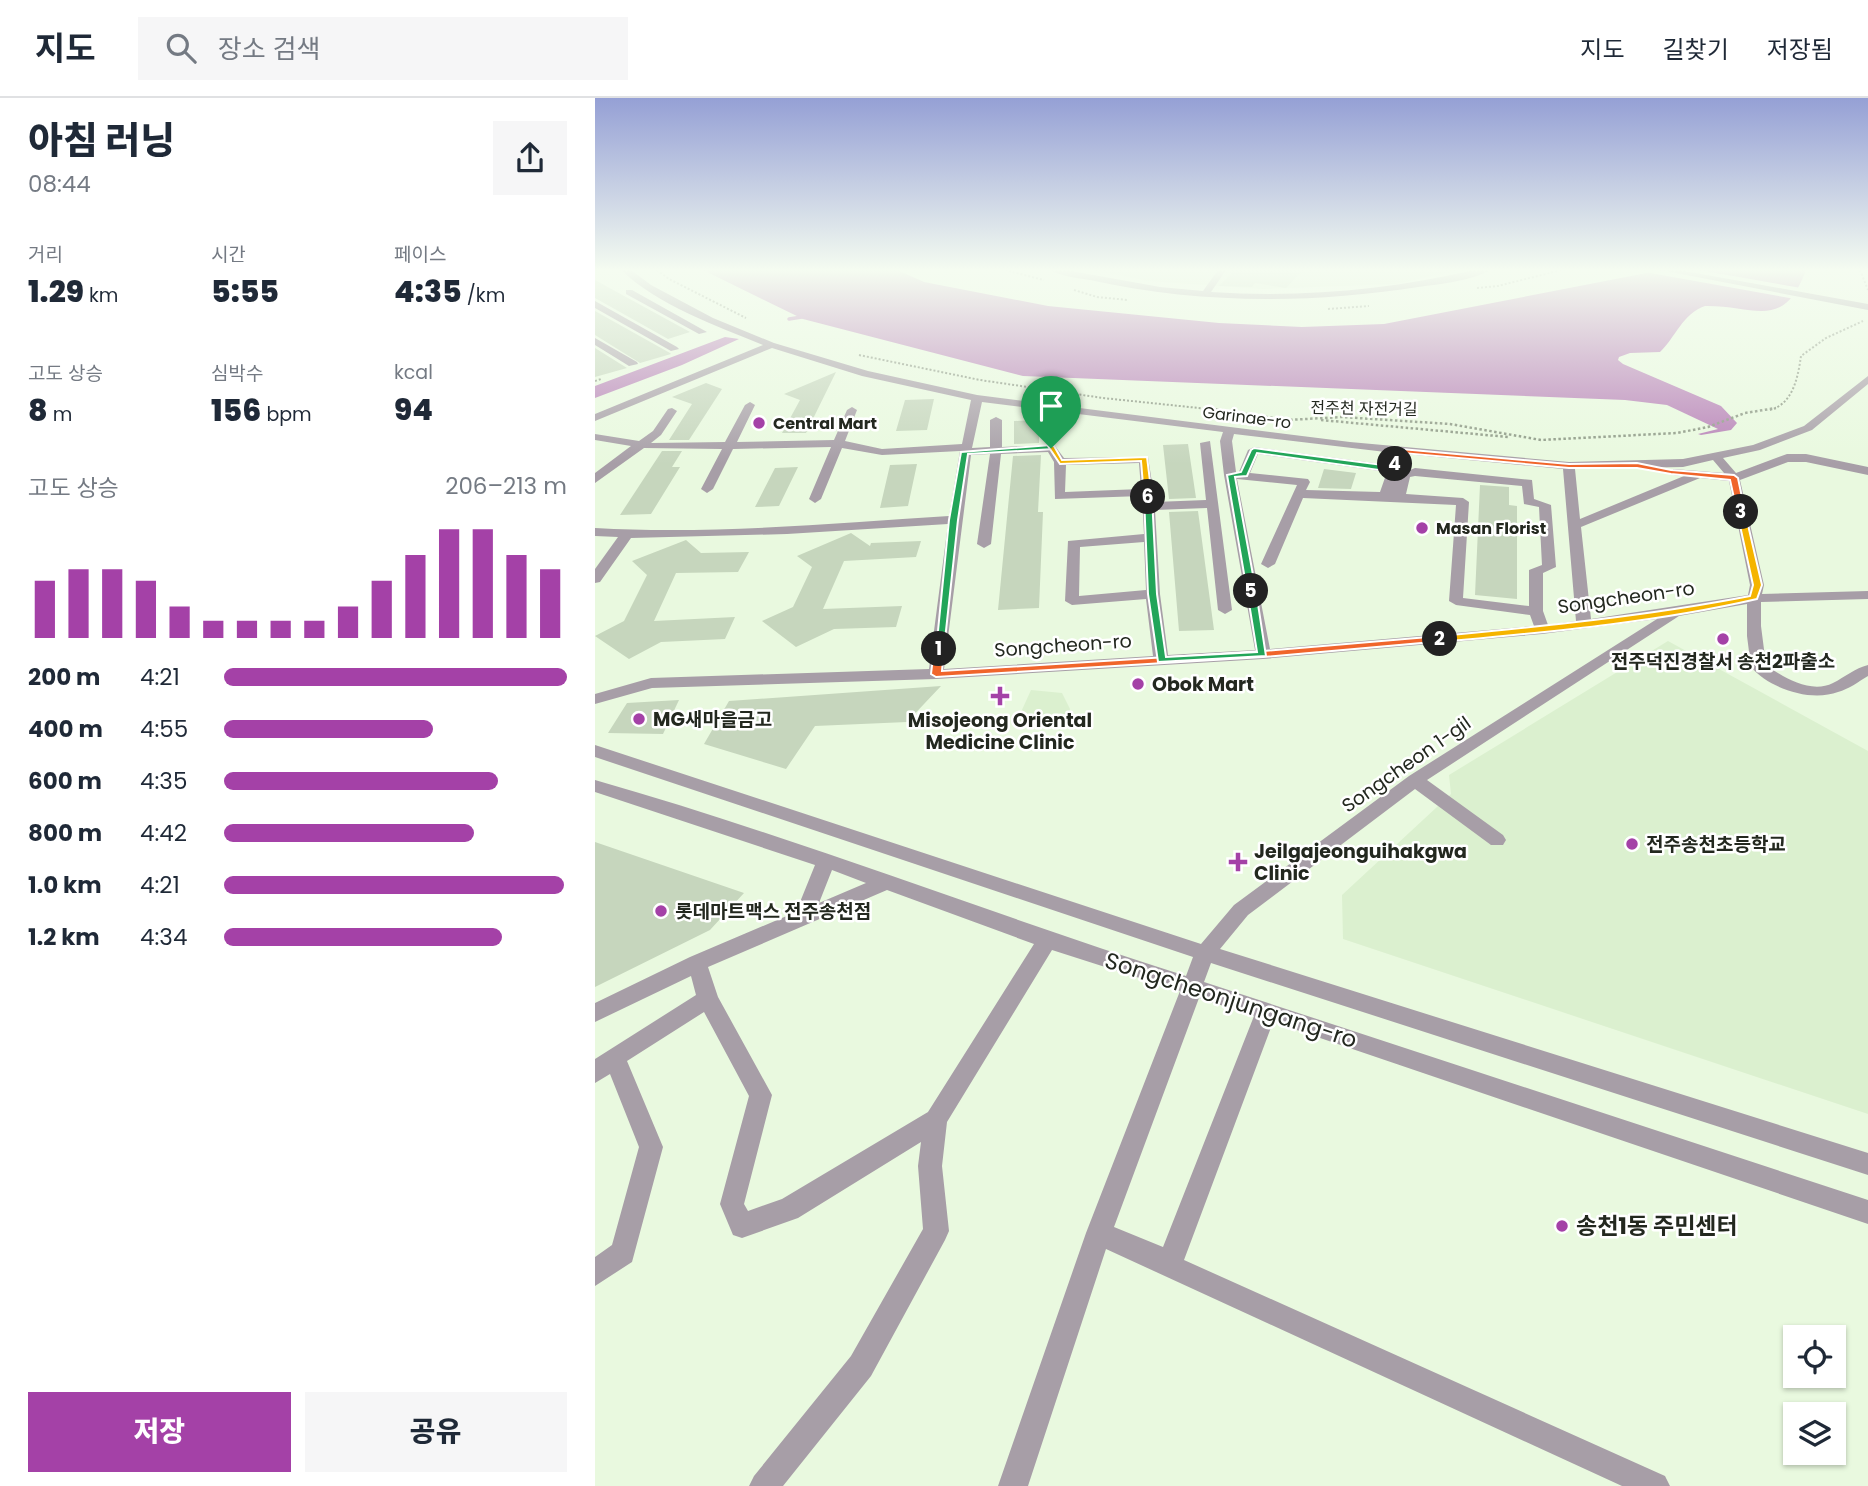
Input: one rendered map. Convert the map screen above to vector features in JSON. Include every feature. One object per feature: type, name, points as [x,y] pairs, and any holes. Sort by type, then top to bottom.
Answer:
[{"type":"street","points":[[650,335],[674,349]]},
{"type":"street","name":"Garinae-ro","points":[[746,335],[866,374],[977,398],[1401,451],[1569,466],[1637,466],[1717,458],[1756,448],[1808,428],[1868,379]]},
{"type":"street","points":[[595,341],[633,363]]},
{"type":"street","points":[[595,418],[771,345]]},
{"type":"street","points":[[936,674],[953,520],[977,398]]},
{"type":"street","points":[[707,489],[750,405]]},
{"type":"street","points":[[814,499],[852,410]]},
{"type":"street","points":[[595,479],[657,433],[672,411]]},
{"type":"street","points":[[984,544],[996,451],[996,420]]},
{"type":"street","points":[[1229,431],[1226,441],[1237,474],[1263,654]]},
{"type":"street","points":[[595,437],[656,447],[836,443],[882,452],[1051,448],[1060,462],[1059,496],[1148,492]]},
{"type":"street","points":[[1206,443],[1224,610]]},
{"type":"street","points":[[1237,474],[1254,450],[1393,469]]},
{"type":"street","points":[[1392,496],[1393,469],[1401,451]]},
{"type":"street","points":[[1717,458],[1734,478],[1757,585],[1754,597],[1755,647],[1759,667],[1775,679],[1804,689],[1831,690],[1863,677]]},
{"type":"street","points":[[1637,466],[1734,478],[1787,458],[1806,458],[1868,471]]},
{"type":"street","points":[[1060,462],[1144,459],[1150,506],[1153,594],[1161,660]]},
{"type":"street","points":[[1569,466],[1584,625]]},
{"type":"street","points":[[1392,496],[1405,475],[1415,472],[1528,483],[1528,501],[1545,505],[1549,567],[1536,570],[1536,611],[1542,630]]},
{"type":"street","points":[[1576,525],[1701,473]]},
{"type":"street","points":[[1237,474],[1304,482],[1268,564]]},
{"type":"street","points":[[1299,494],[1392,496],[1463,502],[1456,601],[1536,611]]},
{"type":"street","points":[[1150,506],[1213,503]]},
{"type":"street","points":[[595,532],[786,535],[953,520]]},
{"type":"street","points":[[595,579],[627,534]]},
{"type":"street","points":[[1151,537],[1073,544],[1072,601],[1153,594]]},
{"type":"street","name":"Songcheon-ro","points":[[595,699],[608,693],[651,684],[936,674],[1263,654],[1542,630],[1678,612],[1754,597],[1868,595]]},
{"type":"street","name":"Songcheon 1-gil","points":[[1013,1486],[1099,1233],[1205,953],[1241,910],[1415,780],[1678,612]]},
{"type":"street","points":[[595,685],[641,681],[651,684]]},
{"type":"street","name":"Songcheonjungang-ro","points":[[595,751],[1205,953],[1868,1164]]},
{"type":"street","points":[[1415,780],[1497,841]]},
{"type":"street","name":"Songcheonjungang-ro","points":[[595,786],[826,861],[1047,940],[1868,1212]]},
{"type":"street","points":[[803,919],[826,861]]},
{"type":"street","points":[[595,1013],[697,963],[887,882]]},
{"type":"street","points":[[764,1486],[861,1366],[936,1231],[930,1166],[936,1120],[1047,940]]},
{"type":"street","points":[[697,963],[708,999],[761,1095],[732,1204],[742,1226],[789,1209],[936,1120]]},
{"type":"street","points":[[595,1073],[614,1057],[708,999]]},
{"type":"street","points":[[1170,1263],[1267,1011]]},
{"type":"street","points":[[595,1273],[623,1252],[651,1147],[614,1057]]},
{"type":"street","points":[[1099,1233],[1170,1263],[1170,1266],[1655,1486]]},
{"type":"path","name":"전주천 자전거길","points":[[852,354],[980,380],[1287,420],[1384,418],[1450,424],[1542,440],[1637,436],[1708,427],[1735,416],[1781,407],[1794,385],[1801,356],[1809,348],[1835,335]]},
{"type":"path","points":[[595,381],[601,379]]},
{"type":"path","points":[[1287,420],[1346,421],[1405,429],[1542,440]]},
{"type":"shaded area","points":[[864,335],[1674,335],[1660,352],[1630,353],[1618,360],[1721,406],[1737,423],[1731,430],[1701,435],[1698,434],[1718,429],[1667,405],[1625,400],[1023,376]]},
{"type":"shaded area","points":[[725,337],[739,339],[682,365],[595,398],[595,386]]},
{"type":"shaded area","name":"전주송천초등학교","points":[[1668,641],[1868,751],[1868,1114],[1343,939],[1342,895],[1451,794],[1449,775]]},
{"type":"shaded area","points":[[1031,690],[1062,693],[1070,709],[1064,728],[1016,723]]},
{"type":"building","points":[[595,335],[637,335],[671,354],[640,363]]},
{"type":"building","points":[[660,335],[681,335],[668,339]]},
{"type":"building","points":[[595,348],[627,368],[595,377]]},
{"type":"building","points":[[836,372],[806,433],[782,433],[800,400],[784,394]]},
{"type":"building","points":[[706,383],[722,389],[689,440],[669,440],[692,404],[672,397]]},
{"type":"building","points":[[934,399],[927,430],[896,431],[905,400]]},
{"type":"building","points":[[1039,420],[1039,443],[1014,444],[1014,421]]},
{"type":"building","points":[[1188,444],[1196,498],[1169,499],[1163,445]]},
{"type":"building","points":[[662,451],[682,451],[672,467],[680,467],[651,514],[620,515]]},
{"type":"building","points":[[1041,455],[1038,512],[1043,512],[1039,608],[998,610],[1013,456]]},
{"type":"building","points":[[917,464],[908,506],[880,508],[890,465]]},
{"type":"building","points":[[798,467],[779,506],[755,507],[775,468]]},
{"type":"building","points":[[1324,469],[1356,473],[1351,489],[1318,488]]},
{"type":"building","points":[[1480,485],[1509,487],[1509,505],[1517,506],[1517,599],[1475,595]]},
{"type":"building","points":[[1198,511],[1214,630],[1179,631],[1169,512]]},
{"type":"building","points":[[851,533],[870,546],[871,543],[921,541],[916,557],[844,561],[823,609],[902,606],[896,627],[834,629],[796,647],[762,621],[793,607],[812,567],[797,556]]},
{"type":"building","points":[[686,540],[701,553],[749,552],[738,572],[676,573],[654,621],[735,617],[725,639],[661,642],[629,659],[595,636],[624,621],[647,575],[632,561]]},
{"type":"building","points":[[941,686],[907,722],[815,726],[786,769],[704,744],[729,701]]},
{"type":"building","points":[[679,700],[663,734],[608,733],[627,703]]},
{"type":"building","name":"롯데마트맥스 전주송천점","points":[[595,842],[744,893],[710,930],[595,987]]},
{"type":"place","name":"Central Mart","points":[[759,423]]},
{"type":"place","name":"Masan Florist","points":[[1422,528]]},
{"type":"place","name":"전주덕진경찰서 송천2파출소","points":[[1723,639]]},
{"type":"place","name":"Obok Mart","points":[[1138,684]]},
{"type":"place","name":"Misojeong Oriental Medicine Clinic","points":[[1000,696]]},
{"type":"place","name":"MG새마을금고","points":[[639,719]]},
{"type":"place","name":"전주송천초등학교","points":[[1632,844]]},
{"type":"place","name":"Jeilgajeonguihakgwa Clinic","points":[[1238,862]]},
{"type":"place","name":"롯데마트맥스 전주송천점","points":[[661,911]]},
{"type":"place","name":"송천1동 주민센터","points":[[1562,1226]]},
{"type":"route","points":[[1051,448],[965,452],[953,520],[936,674],[1263,654],[1542,630],[1678,612],[1754,597],[1757,585],[1734,478],[1637,466],[1569,466],[1401,451],[1393,469],[1254,450],[1244,474],[1230,475],[1263,654],[1161,660],[1153,594],[1150,506],[1144,459],[1060,462],[1051,448]]}]
